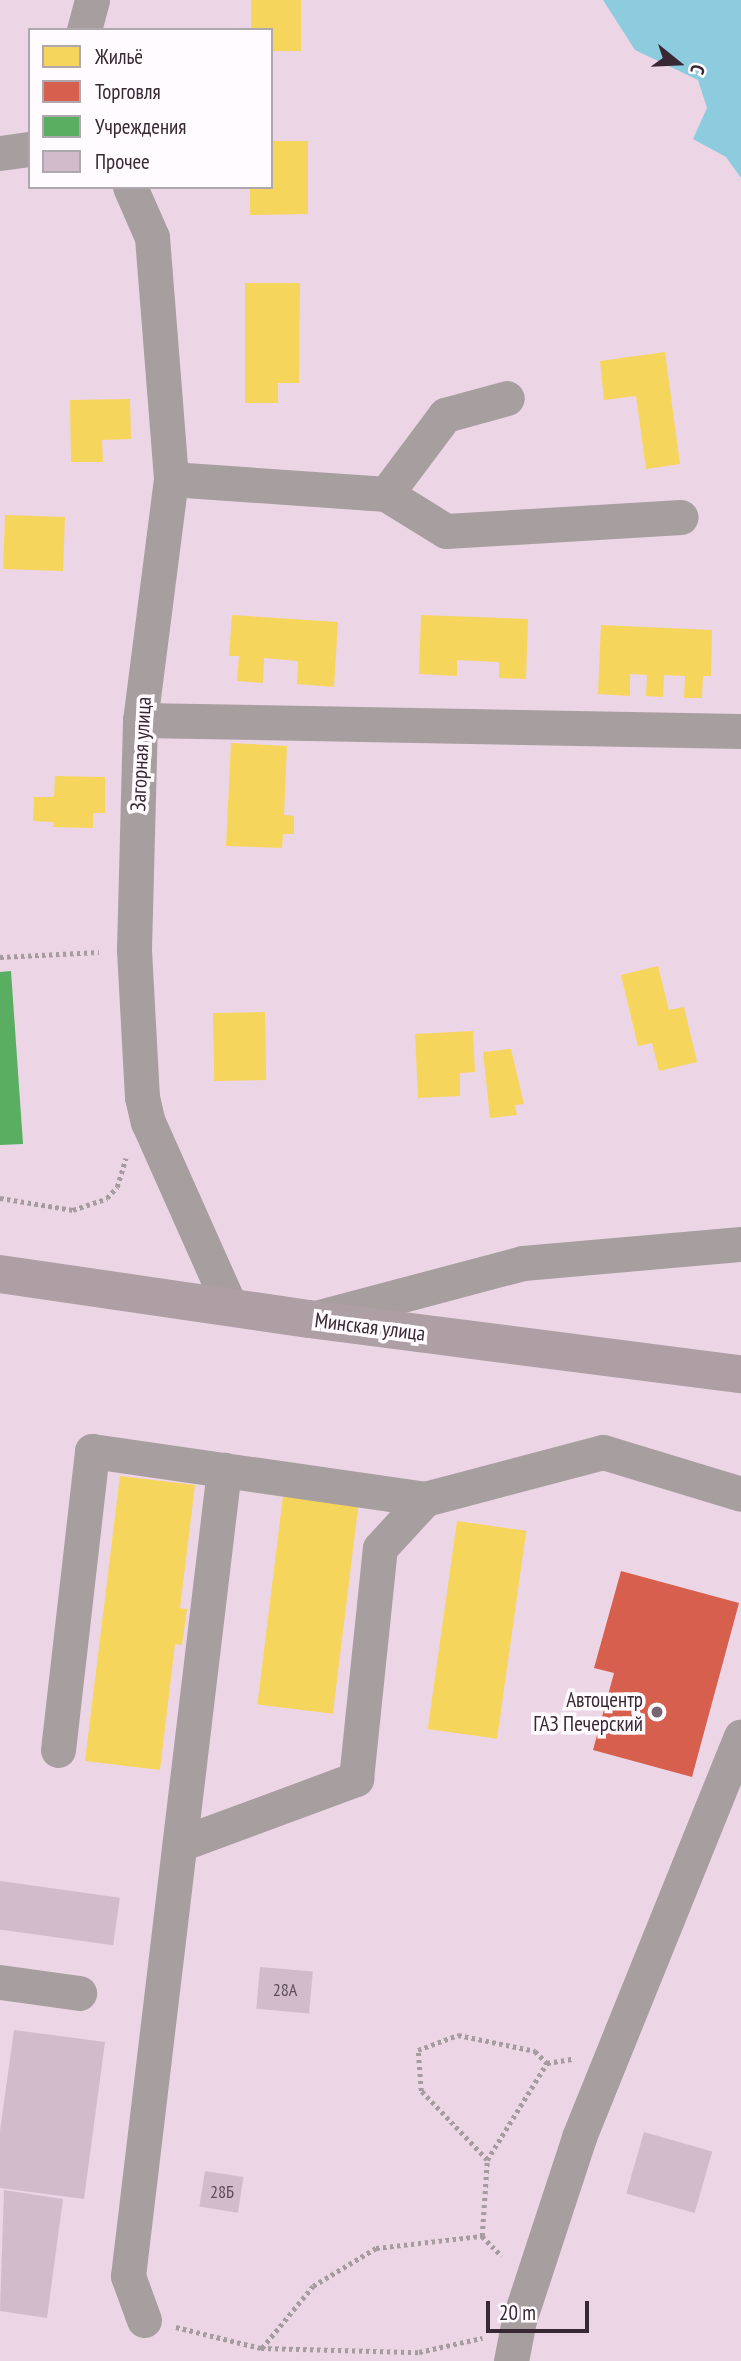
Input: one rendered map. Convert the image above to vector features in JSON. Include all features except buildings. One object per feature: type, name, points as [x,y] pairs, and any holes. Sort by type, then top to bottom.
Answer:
[{"type":"main road","name":"Минская улица","points":[[0,1274],[309,1319],[741,1374]]},
{"type":"street","points":[[85,28],[92,0]]},
{"type":"street","points":[[0,153],[28,149]]},
{"type":"street","name":"Загорная улица","points":[[131,189],[152,237],[171,478],[140,720],[134,950],[142,1097],[148,1122],[231,1308]]},
{"type":"street","points":[[386,494],[444,415],[507,398]]},
{"type":"street","points":[[171,478],[386,494],[446,531],[681,517]]},
{"type":"street","points":[[140,720],[741,732]]},
{"type":"street","points":[[309,1319],[523,1264],[741,1244]]},
{"type":"street","points":[[58,1750],[92,1451],[425,1499],[603,1452],[741,1494]]},
{"type":"street","points":[[144,2320],[128,2276],[224,1470]]},
{"type":"street","points":[[180,1844],[356,1779],[380,1548],[425,1499]]},
{"type":"street","points":[[514,2346],[531,2285],[612,2054],[741,1737]]},
{"type":"street","points":[[0,1982],[79,1993]]},
{"type":"path","points":[[0,957],[134,950]]},
{"type":"path","points":[[0,1198],[73,1210],[107,1198],[117,1186],[131,1145],[148,1122]]},
{"type":"path","points":[[486,2160],[421,2091],[418,2050],[458,2035],[535,2051],[547,2063]]},
{"type":"path","points":[[531,2285],[482,2236],[486,2160],[547,2063],[612,2054]]},
{"type":"path","points":[[261,2348],[313,2286],[376,2248],[482,2236]]},
{"type":"path","points":[[144,2320],[261,2348],[419,2352],[514,2346]]},
{"type":"water","points":[[603,0],[741,0],[741,178],[726,157],[693,139],[707,108],[698,80],[635,50]]},
{"type":"place","name":"Автоцентр ГАЗ Печерский","points":[[657,1712]]}]
